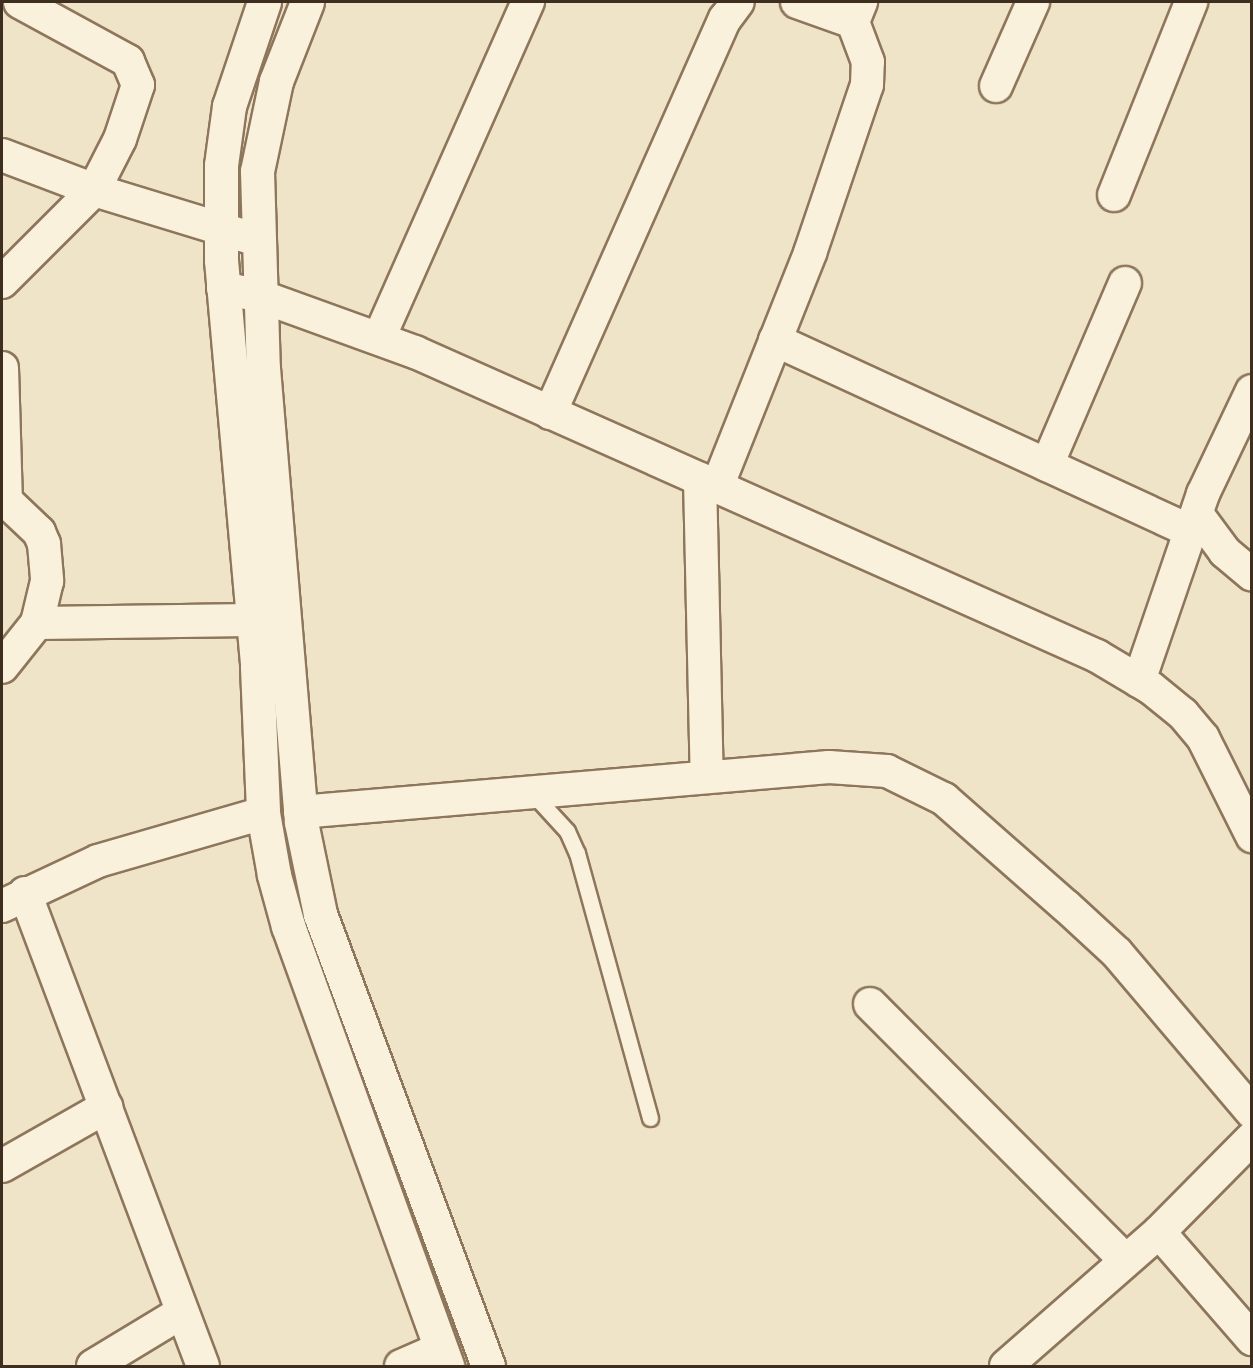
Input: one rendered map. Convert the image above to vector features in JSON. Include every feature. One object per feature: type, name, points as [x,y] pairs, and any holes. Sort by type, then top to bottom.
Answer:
[{"type":"main road","points":[[264,2],[229,106],[221,165],[223,288],[252,620],[263,813],[274,875],[288,926],[443,1358]]},
{"type":"main road","points":[[307,2],[265,122],[257,171],[260,296],[300,812],[320,915],[488,1366]]},
{"type":"street","points":[[2,282],[94,190],[134,107],[138,78],[128,61],[113,51],[20,2]]},
{"type":"street","points":[[379,338],[528,2]]},
{"type":"street","points":[[550,413],[725,19],[738,2]]},
{"type":"street","points":[[707,777],[708,483],[775,340],[867,85],[868,62],[857,12],[797,2]]},
{"type":"street","points":[[996,86],[1033,2]]},
{"type":"street","points":[[1114,195],[1191,2]]},
{"type":"street","points":[[2,155],[94,190],[258,240]]},
{"type":"street","points":[[1047,465],[1125,283]]},
{"type":"street","points":[[223,288],[260,296],[379,338],[1046,631],[1168,699],[1203,738],[1251,836]]},
{"type":"street","points":[[775,340],[1047,465],[1195,523],[1251,575]]},
{"type":"street","points":[[2,368],[4,499],[29,520],[44,544],[47,581],[38,623],[2,668]]},
{"type":"street","points":[[1139,681],[1195,523],[1250,396]]},
{"type":"street","points":[[38,623],[252,620]]},
{"type":"street","points":[[300,812],[529,790],[861,766],[911,780],[944,799],[1117,953],[1251,1112]]},
{"type":"street","points":[[203,1366],[106,1107],[13,899],[98,861],[263,813]]},
{"type":"street","points":[[870,1004],[1125,1260]]},
{"type":"street","points":[[2,1166],[106,1107]]},
{"type":"street","points":[[1006,1366],[1159,1232],[1251,1138]]},
{"type":"street","points":[[1159,1232],[1251,1339]]},
{"type":"street","points":[[93,1366],[182,1312]]},
{"type":"street","points":[[401,1366],[443,1358]]},
{"type":"lane","points":[[529,790],[552,811],[577,853],[650,1118]]}]
